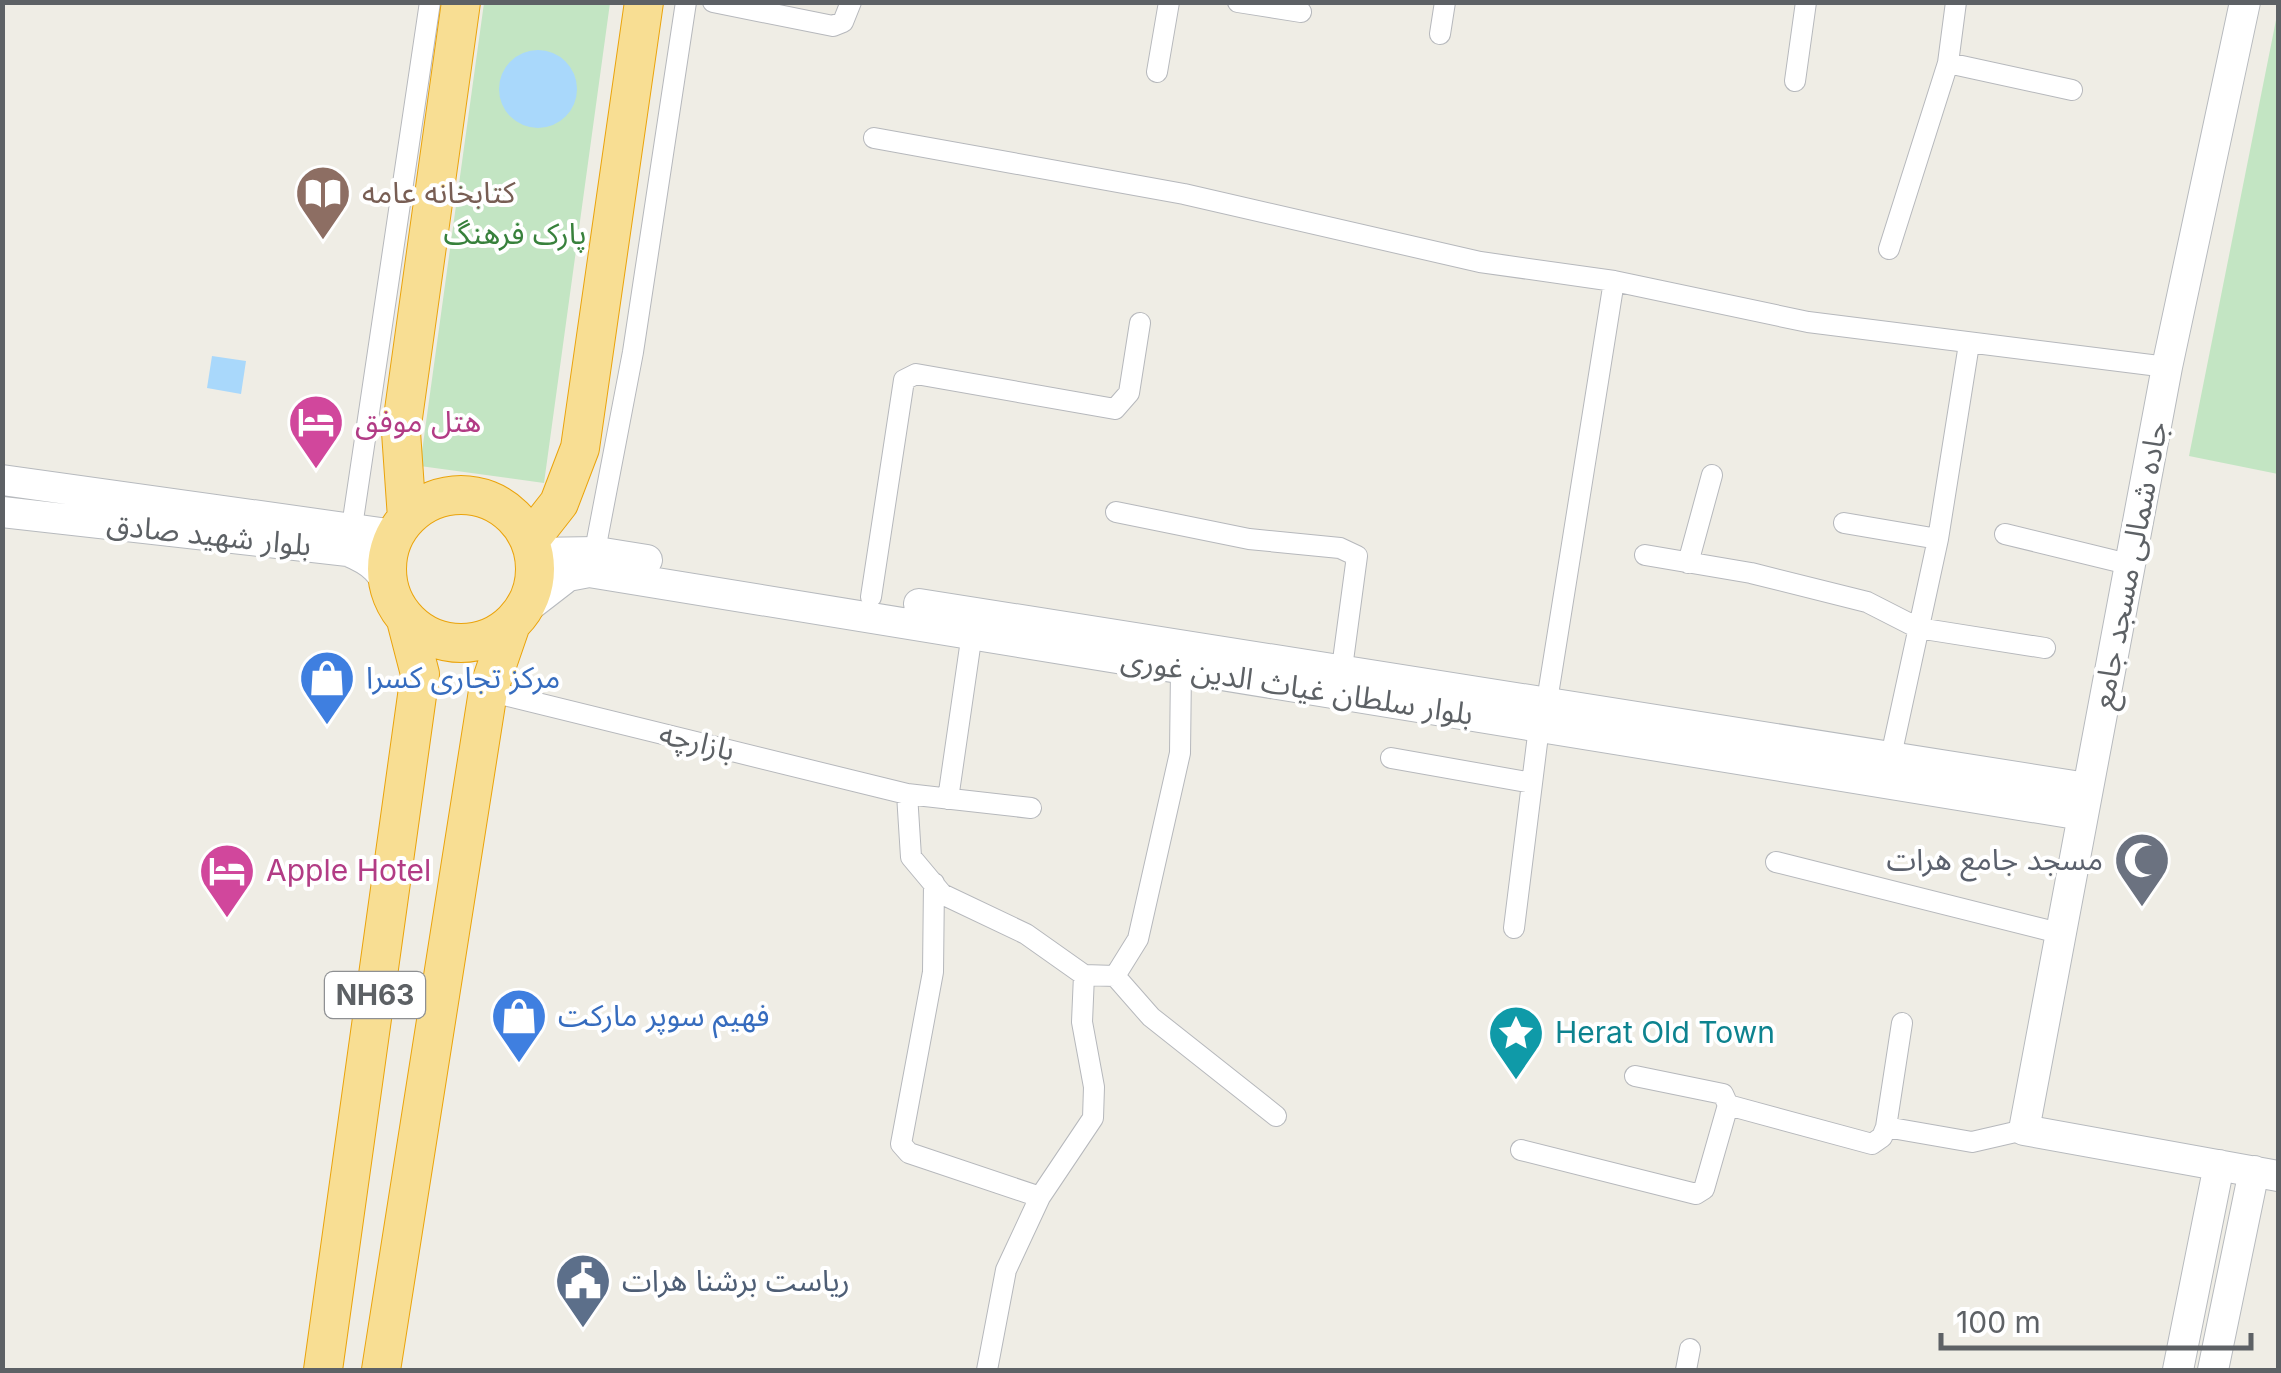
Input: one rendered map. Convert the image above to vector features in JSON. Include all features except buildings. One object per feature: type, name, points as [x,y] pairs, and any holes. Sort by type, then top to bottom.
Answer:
[{"type":"highway","points":[[401,526],[427,502],[450,495],[475,496],[498,504],[517,519],[532,546],[536,572],[517,618],[468,644],[424,634],[399,608],[387,576],[401,526],[401,432],[461,2]]},
{"type":"highway","points":[[532,546],[558,503],[580,448],[644,2]]},
{"type":"highway","name":"NH63","points":[[324,1370],[420,674],[399,608]]},
{"type":"highway","name":"NH63","points":[[381,1370],[488,691],[517,618]]},
{"type":"street","points":[[350,539],[430,2]]},
{"type":"street","points":[[517,618],[568,576],[593,562],[634,352],[686,2]]},
{"type":"street","points":[[714,2],[832,26],[844,22],[850,2]]},
{"type":"street","points":[[1157,72],[1168,2]]},
{"type":"street","points":[[1238,2],[1301,12]]},
{"type":"street","points":[[1440,34],[1445,2]]},
{"type":"street","points":[[1795,81],[1806,2]]},
{"type":"street","points":[[1889,248],[1948,63],[1956,2]]},
{"type":"street","name":"جاده شمالی مسجد جامع","points":[[2024,1130],[2167,367],[2245,2]]},
{"type":"street","points":[[1948,63],[2072,90]]},
{"type":"street","points":[[874,138],[1184,194],[1480,262],[1614,281],[1808,322],[2167,367]]},
{"type":"street","points":[[1514,928],[1532,783],[1614,281]]},
{"type":"street","points":[[871,597],[904,380],[916,374],[1115,409],[1129,393],[1140,323]]},
{"type":"street","points":[[1891,756],[1938,539],[1970,344]]},
{"type":"street","points":[[1688,563],[1712,475]]},
{"type":"street","name":"بلوار شهید صادق","points":[[2,480],[350,539],[387,577],[399,608]]},
{"type":"street","name":"بلوار شهید صادق","points":[[2,512],[350,539],[401,526]]},
{"type":"street","points":[[1116,512],[1249,540],[1340,548],[1356,556],[1342,668]]},
{"type":"street","points":[[1844,523],[1938,539]]},
{"type":"street","points":[[2005,534],[2132,565]]},
{"type":"street","points":[[532,546],[593,562],[871,597],[1342,668],[1543,714],[1891,756],[2084,802]]},
{"type":"street","points":[[1645,554],[1868,602],[1918,628],[2045,648]]},
{"type":"street","name":"بلوار سلطان غیاث الدین غوری","points":[[593,562],[972,634],[1181,668],[1543,714],[2084,802]]},
{"type":"street","points":[[948,800],[972,634]]},
{"type":"street","points":[[1115,976],[1138,939],[1180,753],[1181,668]]},
{"type":"street","name":"بازارچه","points":[[488,691],[907,794],[1031,808]]},
{"type":"street","points":[[1392,758],[1532,783]]},
{"type":"street","points":[[907,794],[912,857],[942,894],[1026,934],[1084,975],[1115,976],[1151,1017],[1276,1116]]},
{"type":"street","points":[[1776,862],[2059,932]]},
{"type":"street","points":[[934,883],[933,972],[900,1144],[909,1153],[1040,1197]]},
{"type":"street","points":[[987,1370],[1006,1270],[1040,1197],[1093,1118],[1094,1087],[1082,1022],[1084,975]]},
{"type":"street","points":[[1728,1105],[1872,1144],[1882,1138],[1886,1127],[1902,1023]]},
{"type":"street","points":[[1522,1150],[1696,1194],[1704,1189],[1728,1105],[1723,1094],[1635,1076]]},
{"type":"street","points":[[1886,1127],[1972,1142],[2024,1130],[2266,1174],[2213,1370]]},
{"type":"street","points":[[2178,1370],[2219,1165]]},
{"type":"green space","name":"پارک فرهنگ","points":[[484,3],[610,3],[544,483],[420,466]]},
{"type":"green space","points":[[2278,10],[2278,474],[2189,456]]},
{"type":"water","points":[[538,50],[553,53],[565,62],[574,74],[574,104],[565,116],[553,125],[538,128],[523,125],[511,116],[502,104],[499,89],[502,74],[511,62],[523,53]]},
{"type":"water","points":[[212,356],[246,361],[241,394],[207,388]]},
{"type":"place","name":"کتابخانه عامه","points":[[323,242]]},
{"type":"place","name":"هتل موفق","points":[[316,471]]},
{"type":"place","name":"مرکز تجاری کسرا","points":[[327,727]]},
{"type":"place","name":"مسجد جامع هرات","points":[[2142,909]]},
{"type":"place","name":"Apple Hotel","points":[[227,920]]},
{"type":"place","name":"فهیم سوپر مارکت","points":[[519,1065]]},
{"type":"place","name":"Herat Old Town","points":[[1516,1082]]},
{"type":"place","name":"ریاست برشنا هرات","points":[[583,1330]]}]
